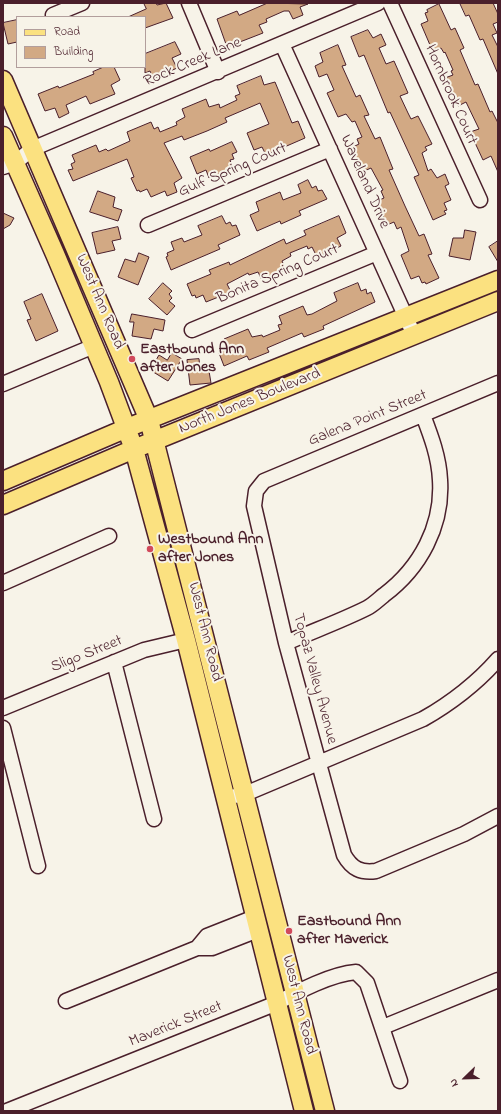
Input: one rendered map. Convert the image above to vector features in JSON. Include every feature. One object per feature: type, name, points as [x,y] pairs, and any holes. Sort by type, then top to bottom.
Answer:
[{"type":"main road","name":"West Ann Road","points":[[3,80],[18,159],[127,428],[134,449],[186,640],[304,1111]]},
{"type":"main road","name":"West Ann Road","points":[[3,136],[18,159],[149,420],[325,1111]]},
{"type":"main road","name":"North Jones Boulevard","points":[[3,481],[127,428],[406,315],[498,280]]},
{"type":"main road","name":"North Jones Boulevard","points":[[3,504],[498,301]]},
{"type":"main road","points":[[186,640],[194,644],[200,660],[219,691]]},
{"type":"street","points":[[53,15],[82,3]]},
{"type":"street","points":[[189,3],[218,72]]},
{"type":"street","name":"Rock Creek Lane","points":[[18,159],[378,3]]},
{"type":"street","name":"Hornbrook Court","points":[[390,3],[480,200]]},
{"type":"street","name":"Waveland Drive","points":[[282,44],[414,335]]},
{"type":"street","name":"Gulf Spring Court","points":[[148,225],[330,149]]},
{"type":"street","name":"Bonita Spring Court","points":[[192,330],[377,253]]},
{"type":"street","points":[[3,384],[94,346]]},
{"type":"street","name":"Galena Point Street","points":[[256,491],[264,481],[498,384]]},
{"type":"street","points":[[286,643],[368,607],[401,582],[415,566],[428,543],[435,525],[440,498],[440,479],[434,444],[423,415]]},
{"type":"street","name":"Topaz Valley Avenue","points":[[256,491],[254,506],[286,643],[344,855],[348,863],[356,869],[366,872],[376,871],[464,834],[498,816]]},
{"type":"street","points":[[3,583],[109,536]]},
{"type":"street","name":"Sligo Street","points":[[3,708],[144,650],[186,640]]},
{"type":"street","points":[[225,798],[245,794],[319,764],[422,719],[443,708],[479,680],[498,659]]},
{"type":"street","points":[[114,662],[154,819]]},
{"type":"street","points":[[3,728],[38,866]]},
{"type":"street","points":[[66,1001],[197,948],[207,936],[221,938],[257,923]]},
{"type":"street","name":"Maverick Street","points":[[7,1111],[277,1003],[346,973],[356,972],[367,983],[383,1027]]},
{"type":"street","points":[[400,1081],[383,1027],[498,980]]},
{"type":"building","points":[[144,3],[156,3],[157,5],[166,3],[173,18],[146,28],[146,16],[130,16],[146,9]]},
{"type":"building","points":[[268,3],[308,4],[300,7],[303,15],[293,19],[289,11],[284,11],[266,19],[267,22],[259,25],[263,33],[227,47],[217,19],[237,11],[239,15]]},
{"type":"building","points":[[460,3],[493,3],[498,14],[498,22],[493,24],[497,33],[492,35],[498,47],[498,74],[483,39],[480,40],[469,15],[466,16]]},
{"type":"building","points":[[439,4],[451,30],[455,28],[464,48],[460,50],[475,85],[478,84],[490,112],[492,111],[498,123],[498,172],[491,156],[483,160],[470,132],[479,129],[466,102],[458,106],[445,78],[453,75],[451,71],[453,70],[445,52],[444,53],[441,48],[433,52],[421,24],[428,21],[425,13],[428,12],[427,10]]},
{"type":"building","points":[[16,20],[16,42],[8,44],[3,23]]},
{"type":"building","points":[[368,30],[373,38],[381,34],[386,45],[379,48],[386,64],[394,61],[408,93],[400,96],[411,119],[418,116],[432,144],[425,147],[427,150],[422,153],[428,171],[431,169],[437,178],[445,174],[449,184],[445,186],[451,200],[444,203],[447,210],[444,211],[446,214],[433,220],[414,177],[419,175],[390,112],[388,113],[364,55],[359,57],[351,37]]},
{"type":"building","points":[[175,42],[181,54],[172,58],[177,68],[153,79],[150,71],[145,73],[146,54]]},
{"type":"building","points":[[338,45],[346,65],[342,66],[356,97],[360,95],[369,115],[364,116],[375,139],[380,137],[393,169],[389,170],[405,206],[419,236],[424,234],[432,254],[428,255],[439,278],[426,284],[425,282],[422,283],[419,276],[411,279],[401,255],[409,251],[401,227],[397,229],[394,222],[387,225],[377,201],[384,198],[381,191],[383,190],[371,168],[362,172],[351,148],[359,144],[357,139],[362,137],[355,121],[352,122],[346,114],[338,117],[327,93],[334,90],[327,74],[319,77],[315,66],[323,62],[320,53]]},
{"type":"building","points":[[102,68],[114,68],[120,80],[111,85],[115,94],[90,104],[86,96],[66,105],[69,113],[59,118],[55,108],[45,111],[38,94],[58,86],[59,88],[94,74],[93,72]]},
{"type":"building","points":[[261,76],[264,85],[275,82],[292,123],[298,121],[305,138],[266,155],[262,147],[254,150],[247,133],[269,124],[260,103],[225,118],[227,122],[207,131],[184,140],[182,136],[164,143],[182,178],[174,183],[177,192],[167,196],[165,191],[151,197],[147,189],[140,192],[139,190],[137,191],[131,178],[134,177],[127,159],[73,181],[68,170],[73,169],[71,164],[75,162],[72,155],[96,145],[99,152],[106,149],[108,151],[130,141],[127,132],[151,122],[154,129],[158,127],[160,132],[177,125],[176,122],[185,117],[182,109],[206,99],[209,107],[219,104],[220,108],[237,100],[235,96],[240,94],[237,86]]},
{"type":"building","points":[[232,142],[237,152],[232,154],[234,159],[230,160],[233,168],[209,178],[206,170],[197,174],[190,157]]},
{"type":"building","points":[[308,180],[312,188],[316,186],[318,191],[322,190],[327,199],[299,211],[301,215],[281,224],[280,221],[257,231],[250,215],[259,211],[256,202],[280,192],[283,200],[301,193],[298,185]]},
{"type":"building","points":[[98,191],[115,197],[113,207],[122,210],[118,221],[90,212]]},
{"type":"building","points":[[3,213],[14,218],[10,225],[3,229]]},
{"type":"building","points":[[222,216],[226,224],[230,222],[232,226],[236,225],[240,235],[218,245],[220,249],[171,270],[166,257],[168,256],[167,253],[174,250],[171,242],[182,238],[184,242],[202,235],[198,226]]},
{"type":"building","points":[[339,216],[346,233],[337,238],[341,246],[317,257],[312,247],[308,249],[307,246],[290,253],[291,256],[282,261],[286,270],[262,280],[258,272],[249,275],[248,273],[227,284],[231,292],[206,302],[203,295],[196,298],[195,295],[192,296],[187,284],[211,274],[209,270],[229,262],[230,265],[284,239],[286,244],[306,235],[304,231]]},
{"type":"building","points":[[118,227],[121,239],[112,241],[115,250],[97,254],[92,233]]},
{"type":"building","points":[[465,230],[476,232],[470,260],[449,256],[453,238],[463,238]]},
{"type":"building","points":[[498,241],[498,262],[489,247]]},
{"type":"building","points":[[139,253],[149,257],[138,285],[118,277],[125,259],[135,262]]},
{"type":"building","points":[[163,283],[172,291],[169,294],[172,298],[169,301],[175,306],[167,315],[149,299]]},
{"type":"building","points":[[358,283],[361,291],[366,289],[367,294],[371,292],[375,302],[323,326],[324,329],[304,337],[302,333],[267,348],[269,352],[249,360],[247,356],[224,366],[219,353],[221,352],[220,350],[228,347],[224,339],[248,329],[252,337],[262,335],[263,337],[280,330],[278,325],[282,324],[279,316],[303,306],[307,315],[312,314],[337,301],[334,293]]},
{"type":"building","points":[[42,294],[58,331],[36,341],[27,320],[31,319],[24,302]]},
{"type":"building","points":[[132,314],[165,320],[163,331],[154,329],[151,339],[132,336],[134,322],[130,322]]},
{"type":"building","points":[[172,353],[182,359],[168,381],[150,370],[159,355],[167,360]]},
{"type":"building","points":[[199,359],[200,368],[205,367],[205,372],[209,371],[211,383],[190,385],[187,360]]},
{"type":"place","name":"Eastbound Ann after Jones","points":[[132,359]]},
{"type":"place","name":"Westbound Ann after Jones","points":[[150,549]]},
{"type":"place","name":"Eastbound Ann after Maverick","points":[[289,931]]}]
